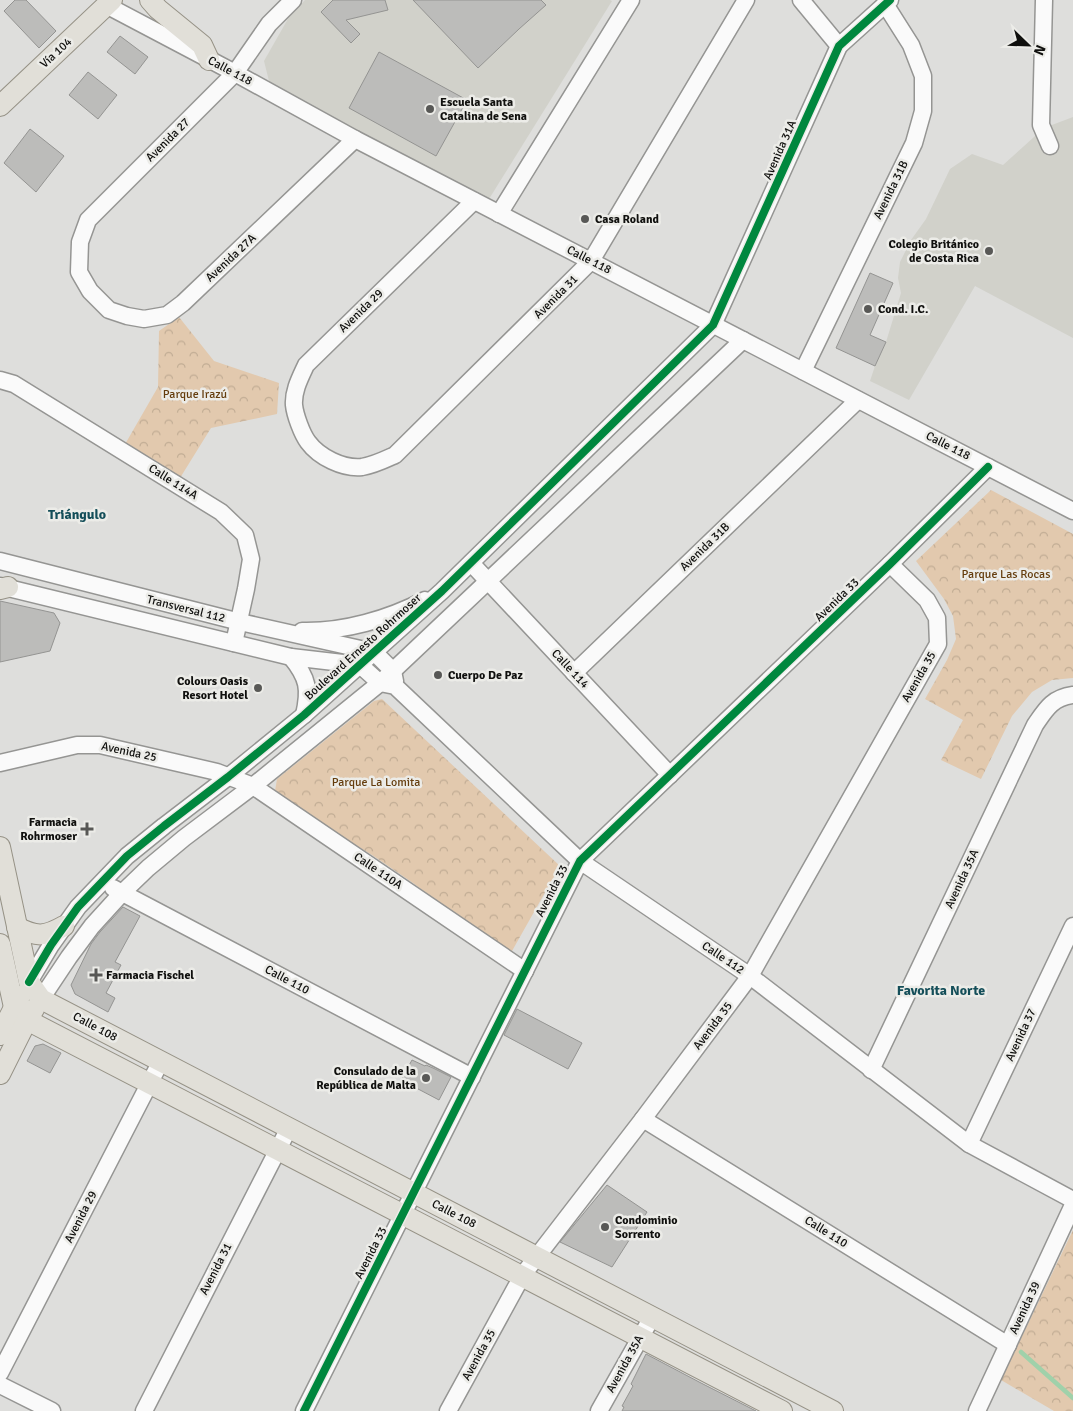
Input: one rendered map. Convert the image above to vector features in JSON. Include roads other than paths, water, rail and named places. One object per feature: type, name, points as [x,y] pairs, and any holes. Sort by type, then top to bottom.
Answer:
[{"type":"main road","points":[[150,0],[158,9],[202,45],[209,60]]},
{"type":"main road","name":"Vía 104","points":[[0,106],[109,3]]},
{"type":"main road","points":[[0,847],[29,982]]},
{"type":"main road","points":[[17,927],[28,933],[41,935],[53,933],[64,926]]},
{"type":"main road","points":[[0,976],[1,950]]},
{"type":"main road","points":[[1,950],[21,1014]]},
{"type":"main road","name":"Calle 108","points":[[29,982],[41,999],[833,1411]]},
{"type":"main road","name":"Boulevard Ernesto Rohrmoser","points":[[0,1074],[21,1014],[29,982]]},
{"type":"main road","name":"Boulevard Ernesto Rohrmoser","points":[[0,1035],[21,1014],[41,999]]},
{"type":"main road","name":"Calle 108","points":[[21,1014],[150,1084],[782,1411]]},
{"type":"street","name":"Avenida 27","points":[[90,291],[79,272],[80,242],[88,220],[235,73],[269,24],[293,0]]},
{"type":"street","points":[[499,214],[631,0]]},
{"type":"street","name":"Avenida 31","points":[[307,441],[320,453],[340,464],[360,467],[377,464],[395,455],[591,261],[746,0]]},
{"type":"street","points":[[802,0],[839,46]]},
{"type":"street","points":[[1044,0],[1041,125],[1050,146]]},
{"type":"street","name":"Avenida 31A","points":[[713,325],[839,46],[888,2]]},
{"type":"street","name":"Avenida 31B","points":[[802,371],[914,143],[923,111],[923,76],[911,45],[888,2]]},
{"type":"street","name":"Calle 118","points":[[109,3],[356,140],[1073,511]]},
{"type":"street","name":"Avenida 27A","points":[[90,291],[109,310],[127,316],[144,319],[167,315],[183,303],[356,140]]},
{"type":"street","name":"Avenida 29","points":[[307,441],[297,418],[294,404],[297,384],[306,365],[474,201]]},
{"type":"street","name":"Boulevard Ernesto Rohrmoser","points":[[29,982],[51,944],[78,907],[127,856],[304,716],[442,592],[713,325]]},
{"type":"street","name":"Boulevard Ernesto Rohrmoser","points":[[41,999],[68,957],[92,926],[148,868],[184,838],[389,680],[487,581],[744,340]]},
{"type":"street","name":"Calle 114A","points":[[0,380],[14,384],[221,512],[245,535],[251,559],[240,622],[234,643]]},
{"type":"street","name":"Avenida 31B","points":[[574,672],[858,400]]},
{"type":"street","name":"Avenida 33","points":[[304,1411],[580,861],[890,564],[988,467]]},
{"type":"street","name":"Transversal 112","points":[[0,561],[240,622],[374,652]]},
{"type":"street","name":"Calle 114","points":[[471,563],[670,775]]},
{"type":"street","name":"Avenida 35","points":[[448,1411],[522,1276],[644,1119],[750,976],[938,644],[937,618],[927,600],[890,564]]},
{"type":"street","name":"Transversal 112","points":[[3,587],[291,656],[360,665]]},
{"type":"street","points":[[273,630],[308,631],[378,620],[411,608],[442,592]]},
{"type":"street","name":"Calle 112","points":[[374,652],[389,680]]},
{"type":"street","points":[[291,656],[300,669],[306,684],[308,700],[304,716]]},
{"type":"street","name":"Calle 112","points":[[360,665],[389,680],[580,861],[750,976],[969,1144],[1073,1200]]},
{"type":"street","name":"Avenida 35A","points":[[872,1070],[1035,725],[1048,705],[1068,696]]},
{"type":"street","name":"Avenida 25","points":[[0,763],[77,745],[100,745],[217,772],[228,777]]},
{"type":"street","name":"Calle 110A","points":[[228,777],[253,786],[525,971]]},
{"type":"street","name":"Calle 110","points":[[102,881],[472,1077]]},
{"type":"street","name":"Avenida 37","points":[[969,1144],[1073,926]]},
{"type":"street","name":"Avenida 29","points":[[0,1373],[161,1061]]},
{"type":"street","name":"Calle 110","points":[[644,1119],[1008,1345]]},
{"type":"street","name":"Avenida 31","points":[[144,1411],[289,1128]]},
{"type":"street","name":"Avenida 39","points":[[977,1411],[1073,1205]]},
{"type":"street","name":"Avenida 35A","points":[[599,1411],[652,1317]]},
{"type":"street","points":[[0,1385],[52,1411]]},
{"type":"waterway","points":[[1021,1352],[1073,1398]]},
{"type":"place","name":"Escuela Santa Catalina de Sena","points":[[430,109]]},
{"type":"place","name":"Casa Roland","points":[[585,219]]},
{"type":"place","name":"Colegio Británico de Costa Rica","points":[[989,251]]},
{"type":"place","name":"Cond. I.C.","points":[[868,309]]},
{"type":"place","name":"Cuerpo De Paz","points":[[438,675]]},
{"type":"place","name":"Colours Oasis Resort Hotel","points":[[258,688]]},
{"type":"place","name":"Farmacia Rohrmoser","points":[[87,829]]},
{"type":"place","name":"Farmacia Fischel","points":[[96,975]]},
{"type":"place","name":"Consulado de la República de Malta","points":[[426,1078]]},
{"type":"place","name":"Condominio Sorrento","points":[[605,1227]]},
{"type":"district","name":"Triángulo","points":[[77,514]]},
{"type":"district","name":"Favorita Norte","points":[[941,990]]},
{"type":"park label","name":"Parque Irazú","points":[[195,394]]},
{"type":"park label","name":"Parque Las Rocas","points":[[1006,574]]},
{"type":"park label","name":"Parque La Lomita","points":[[376,782]]}]
